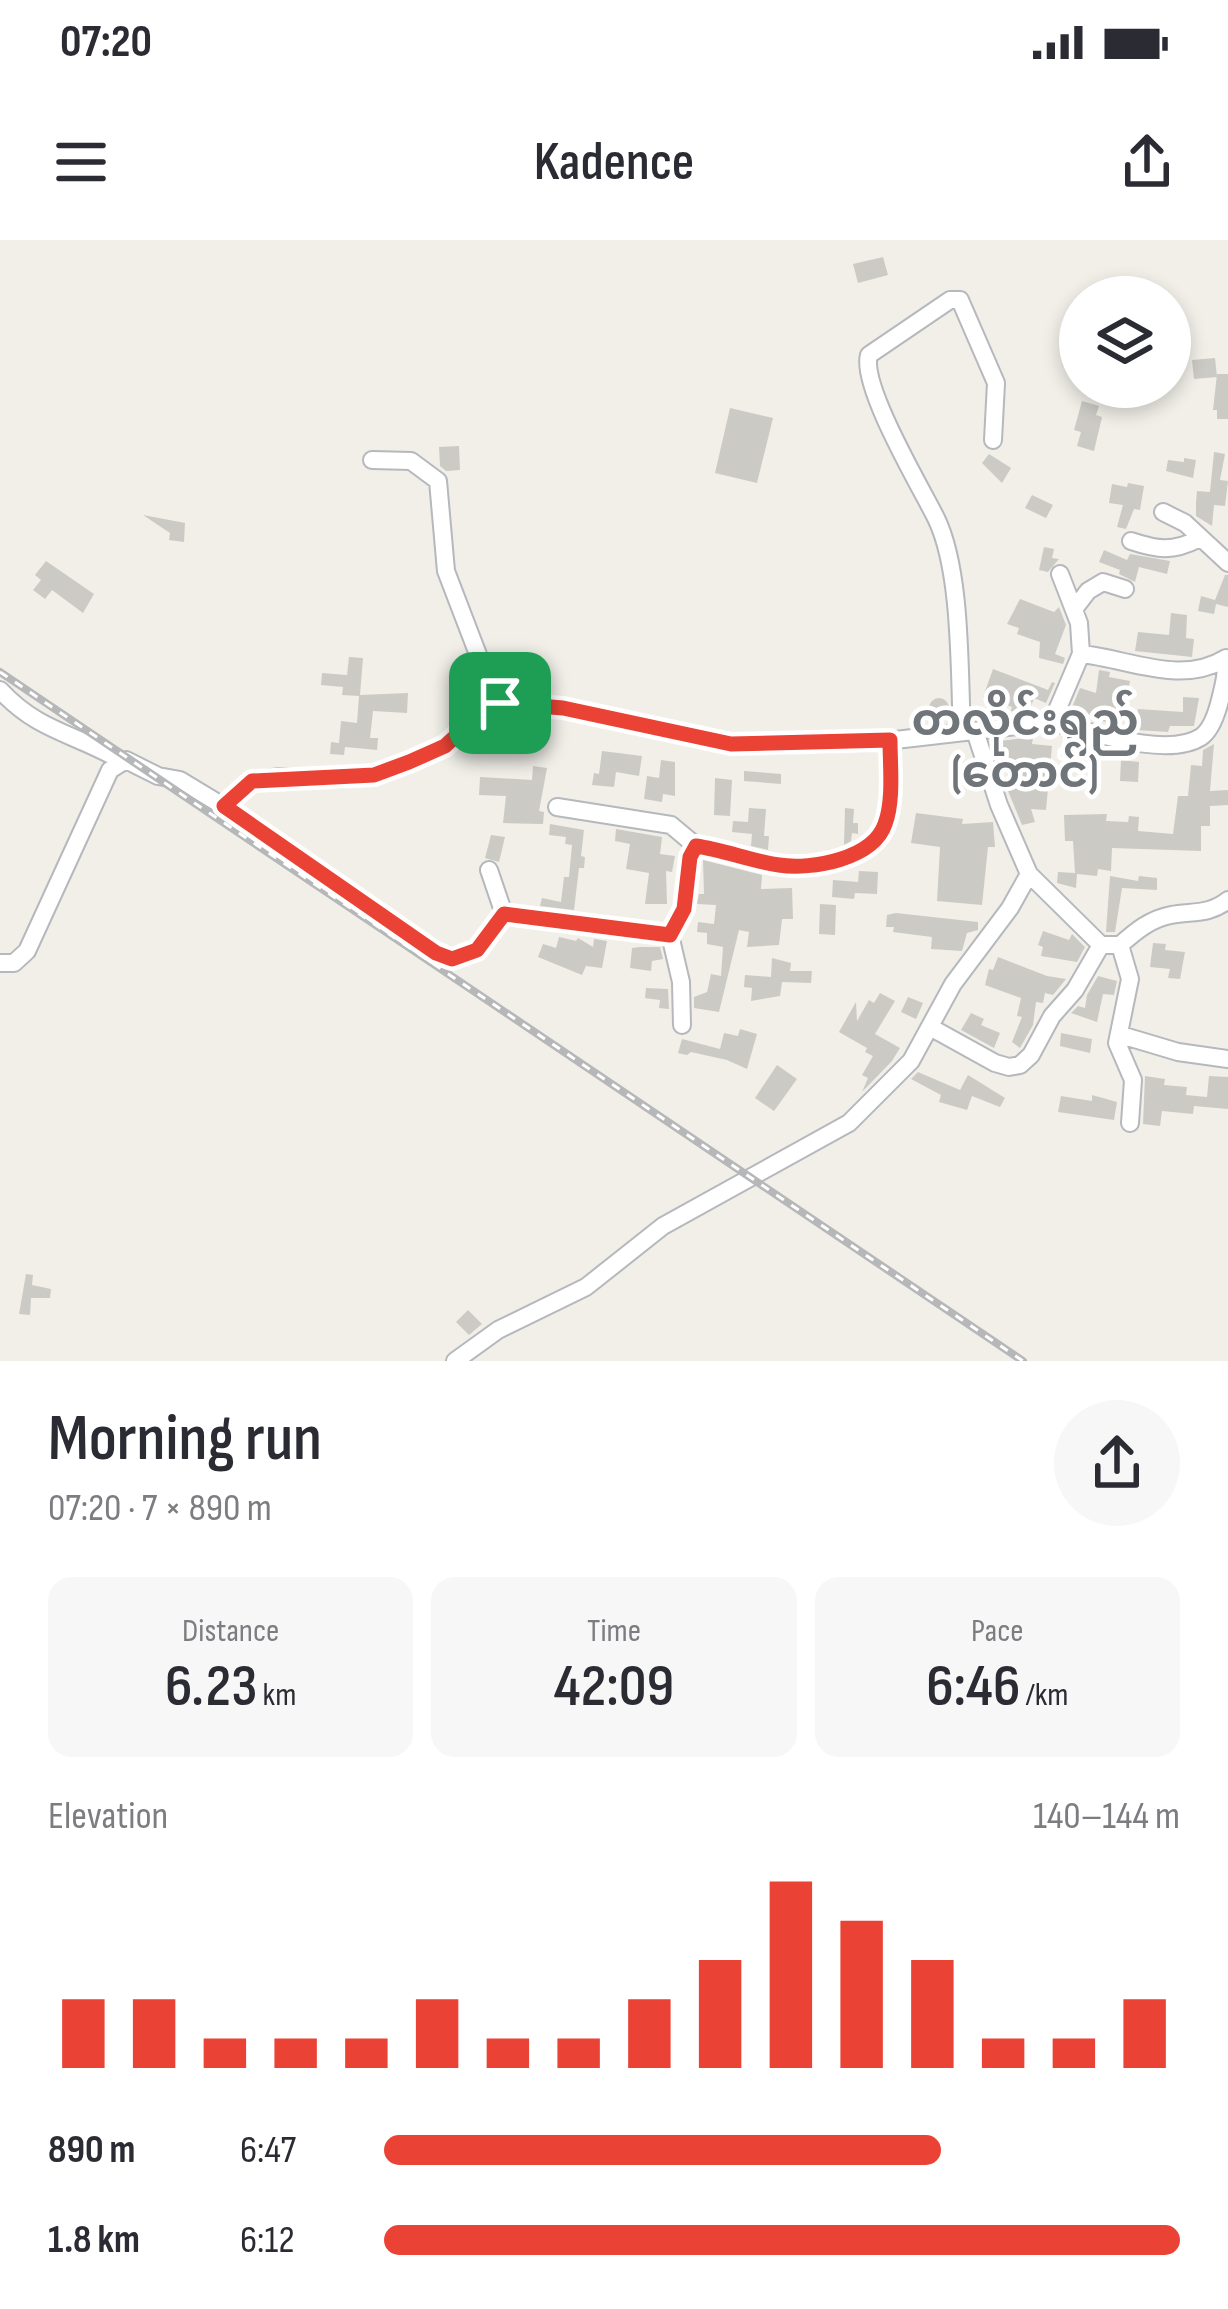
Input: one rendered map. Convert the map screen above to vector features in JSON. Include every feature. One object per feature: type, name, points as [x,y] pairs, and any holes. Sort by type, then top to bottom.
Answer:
[{"type":"street","points":[[993,440],[996,383],[960,300],[950,300],[869,355],[866,368],[896,442],[939,524],[954,602],[968,732],[1029,874],[1111,945],[1130,979],[1118,1042],[1133,1080],[1130,1123]]},
{"type":"street","points":[[372,460],[412,461],[438,481],[446,571],[500,703]]},
{"type":"street","points":[[1163,512],[1177,518],[1228,563]]},
{"type":"street","points":[[1131,541],[1156,550],[1180,549],[1198,538]]},
{"type":"street","points":[[1052,722],[1081,654],[1076,608],[1060,574]]},
{"type":"street","points":[[1076,608],[1088,591],[1103,582],[1125,589]]},
{"type":"street","points":[[224,806],[252,781],[374,775],[409,762],[445,746],[481,713],[500,703],[563,708],[731,744],[890,740],[1052,722],[1146,744],[1174,744],[1202,736],[1215,718],[1227,664],[1184,673],[1081,654]]},
{"type":"street","points":[[0,689],[24,716],[158,776],[180,780],[224,806],[436,953],[452,959],[477,950],[504,914]]},
{"type":"street","points":[[557,807],[670,825],[696,846],[778,865],[804,866],[857,854],[876,842],[885,826],[890,740]]},
{"type":"street","points":[[0,963],[14,963],[27,951],[110,770],[122,761]]},
{"type":"street","points":[[682,1025],[680,982],[670,935],[684,909],[690,857],[696,846]]},
{"type":"street","points":[[489,870],[504,914]]},
{"type":"street","points":[[455,1361],[497,1330],[586,1286],[663,1226],[837,1132],[911,1061],[953,984],[1010,908],[1029,874]]},
{"type":"street","points":[[930,1027],[995,1063],[1020,1065],[1031,1055],[1052,1016],[1111,945],[1144,924],[1170,915],[1207,913],[1228,900]]},
{"type":"street","points":[[504,914],[670,935]]},
{"type":"street","points":[[1121,1035],[1178,1052],[1228,1059]]},
{"type":"building","points":[[883,257],[888,275],[858,283],[853,264]]},
{"type":"building","points":[[1215,358],[1217,377],[1194,379],[1192,360]]},
{"type":"building","points":[[1217,374],[1228,374],[1228,419],[1217,419],[1217,410],[1213,410]]},
{"type":"building","points":[[730,408],[773,418],[757,483],[715,473]]},
{"type":"building","points":[[1080,408],[1098,408],[1096,415],[1102,417],[1094,451],[1077,446],[1081,432],[1074,430]]},
{"type":"building","points":[[459,446],[460,470],[446,471],[440,466],[439,447]]},
{"type":"building","points":[[1214,452],[1225,454],[1220,480],[1228,481],[1225,506],[1214,505],[1212,526],[1196,516],[1196,502],[1197,491],[1210,492]]},
{"type":"building","points":[[989,454],[1011,468],[1002,483],[982,463]]},
{"type":"building","points":[[1184,458],[1196,460],[1193,478],[1166,471],[1168,460],[1184,462]]},
{"type":"building","points":[[1128,483],[1144,486],[1140,510],[1134,509],[1126,529],[1117,527],[1123,505],[1109,503],[1112,484],[1127,487]]},
{"type":"building","points":[[1032,495],[1053,505],[1046,518],[1025,508]]},
{"type":"building","points":[[143,515],[185,523],[184,542],[169,540],[170,533]]},
{"type":"building","points":[[1044,547],[1054,549],[1052,558],[1059,559],[1048,572],[1039,570]]},
{"type":"building","points":[[1104,550],[1127,560],[1130,554],[1170,561],[1167,574],[1139,567],[1135,582],[1099,562]]},
{"type":"building","points":[[46,561],[94,594],[83,613],[52,590],[45,599],[33,590],[41,580],[35,575]]},
{"type":"building","points":[[1225,575],[1228,607],[1216,604],[1214,614],[1198,611],[1201,596],[1215,600]]},
{"type":"building","points":[[1020,599],[1054,612],[1059,607],[1066,625],[1055,654],[1065,658],[1063,664],[1039,658],[1040,642],[1017,634],[1019,628],[1007,624]]},
{"type":"building","points":[[1171,613],[1187,615],[1186,638],[1194,639],[1192,657],[1135,651],[1138,632],[1169,635]]},
{"type":"building","points":[[349,657],[363,658],[360,695],[408,693],[407,713],[373,711],[370,738],[378,738],[377,750],[345,747],[344,755],[330,754],[331,742],[339,743],[341,721],[357,723],[359,696],[342,695],[343,687],[321,685],[322,673],[347,675]]},
{"type":"building","points":[[993,669],[1048,690],[1055,683],[1046,703],[1034,698],[1029,712],[1018,713],[983,697]]},
{"type":"building","points":[[1099,670],[1130,681],[1120,726],[1070,712],[1080,688],[1096,693]]},
{"type":"building","points":[[1183,697],[1199,698],[1194,726],[1170,726],[1168,732],[1136,730],[1138,709],[1183,712]]},
{"type":"building","points":[[939,698],[949,708],[939,718],[929,708]]},
{"type":"building","points":[[1033,737],[1032,744],[1052,746],[1046,810],[1031,809],[1035,822],[1022,825],[1008,791],[1006,751],[995,752],[992,742]]},
{"type":"building","points":[[1214,744],[1210,791],[1228,790],[1228,805],[1210,806],[1210,826],[1201,826],[1201,851],[1112,848],[1111,871],[1098,869],[1097,876],[1077,874],[1076,888],[1057,883],[1058,872],[1075,873],[1073,841],[1065,841],[1064,815],[1107,814],[1106,821],[1128,822],[1129,816],[1139,817],[1138,831],[1173,834],[1178,796],[1188,796],[1191,765],[1202,766],[1203,750]]},
{"type":"building","points":[[602,751],[642,756],[639,776],[616,772],[614,787],[592,785],[594,773],[599,774]]},
{"type":"building","points":[[661,760],[675,762],[675,796],[663,794],[662,802],[644,799],[647,776],[659,778]]},
{"type":"building","points":[[1121,760],[1139,762],[1138,782],[1120,781]]},
{"type":"building","points":[[533,766],[547,768],[539,811],[544,812],[543,824],[503,823],[506,796],[479,795],[480,777],[532,780]]},
{"type":"building","points":[[744,771],[781,774],[781,784],[744,781]]},
{"type":"building","points":[[715,778],[732,780],[730,816],[714,815]]},
{"type":"building","points":[[749,808],[766,809],[768,850],[751,846],[752,834],[732,832],[733,821],[748,822]]},
{"type":"building","points":[[845,808],[854,809],[858,834],[852,833],[851,841],[844,845]]},
{"type":"building","points":[[916,813],[963,819],[962,824],[993,822],[995,847],[988,847],[982,905],[937,901],[940,847],[911,843]]},
{"type":"building","points":[[550,824],[584,830],[584,868],[579,868],[574,910],[540,906],[542,898],[561,902],[564,877],[569,877],[572,845],[565,844],[566,837],[549,835]]},
{"type":"building","points":[[616,829],[662,837],[660,854],[675,856],[672,872],[666,871],[667,904],[645,904],[649,873],[626,869],[630,844],[615,841]]},
{"type":"building","points":[[491,835],[505,837],[499,862],[485,858]]},
{"type":"building","points":[[703,860],[762,875],[761,889],[792,888],[793,919],[782,919],[779,945],[747,947],[749,932],[739,930],[719,1012],[694,1008],[694,997],[707,992],[711,974],[721,976],[723,947],[707,944],[707,933],[697,932],[698,922],[714,924],[716,905],[697,904],[699,894],[704,894]]},
{"type":"building","points":[[859,871],[878,872],[877,894],[832,897],[833,880],[858,882]]},
{"type":"building","points":[[1110,876],[1138,881],[1139,876],[1157,878],[1157,890],[1122,888],[1115,932],[1106,932]]},
{"type":"building","points":[[820,904],[836,905],[835,935],[819,934]]},
{"type":"building","points":[[887,915],[978,922],[978,930],[967,933],[962,951],[931,949],[932,937],[886,927]]},
{"type":"building","points":[[1043,931],[1069,940],[1072,934],[1085,947],[1077,962],[1041,956],[1043,947],[1038,945]]},
{"type":"building","points":[[559,937],[578,938],[593,947],[594,939],[607,941],[602,968],[586,966],[582,975],[538,957],[543,944],[556,948]]},
{"type":"building","points":[[1153,943],[1185,952],[1180,979],[1168,978],[1170,969],[1150,967]]},
{"type":"building","points":[[660,947],[663,959],[652,961],[651,971],[630,968],[632,948]]},
{"type":"building","points":[[998,957],[1066,979],[1053,995],[1045,993],[1043,1003],[1036,1002],[1033,1025],[1020,1048],[1012,1042],[1022,1017],[1017,1016],[1021,998],[985,985]]},
{"type":"building","points":[[772,958],[791,963],[790,971],[812,971],[811,983],[782,982],[780,996],[751,1001],[752,988],[744,987],[745,975],[771,977]]},
{"type":"building","points":[[1098,976],[1117,981],[1114,995],[1103,994],[1097,1022],[1071,1013],[1078,1006],[1085,1008]]},
{"type":"building","points":[[646,988],[668,989],[669,1009],[659,1008],[660,1000],[645,998]]},
{"type":"building","points":[[880,993],[895,1001],[875,1034],[900,1048],[862,1092],[868,1078],[862,1075],[873,1056],[839,1032],[856,1002],[857,1021],[869,1000],[874,1003]]},
{"type":"building","points":[[908,997],[923,1003],[916,1019],[901,1012]]},
{"type":"building","points":[[971,1013],[984,1019],[981,1025],[1000,1033],[994,1048],[961,1030]]},
{"type":"building","points":[[740,1029],[757,1034],[747,1069],[727,1060],[678,1053],[682,1039],[720,1049],[724,1033],[738,1036]]},
{"type":"building","points":[[1061,1033],[1092,1039],[1090,1053],[1060,1046]]},
{"type":"building","points":[[777,1065],[797,1079],[774,1111],[755,1098]]},
{"type":"building","points":[[918,1072],[960,1090],[968,1075],[1005,1098],[1000,1107],[972,1096],[967,1110],[939,1102],[941,1095],[911,1079]]},
{"type":"building","points":[[1145,1076],[1165,1079],[1164,1085],[1187,1087],[1186,1095],[1207,1097],[1209,1076],[1228,1077],[1228,1109],[1194,1106],[1193,1114],[1162,1111],[1160,1126],[1143,1124]]},
{"type":"building","points":[[1092,1095],[1117,1102],[1114,1120],[1058,1112],[1061,1096],[1092,1101]]},
{"type":"building","points":[[26,1274],[33,1275],[32,1285],[51,1289],[50,1298],[31,1298],[30,1315],[19,1314]]},
{"type":"building","points":[[468,1310],[482,1324],[469,1335],[456,1322]]},
{"type":"railway","points":[[0,672],[1023,1361]]},
{"type":"district","name":"တလိုင်းရှည် (တောင်)","points":[[1025,745]]},
{"type":"route","points":[[500,703],[563,708],[731,744],[890,740],[885,826],[876,842],[857,854],[804,866],[778,865],[696,846],[690,857],[684,909],[670,935],[504,914],[477,950],[452,959],[436,953],[224,806],[252,781],[374,775],[409,762],[445,746],[481,713],[500,703]]}]
